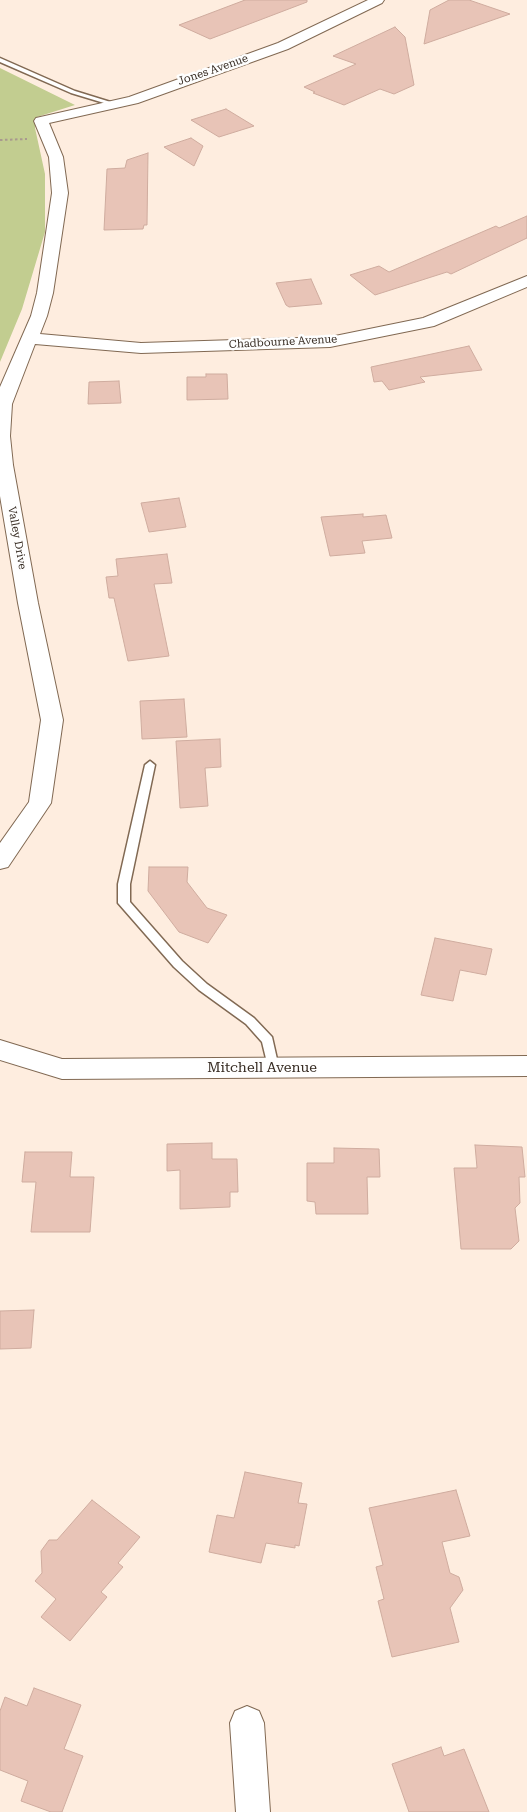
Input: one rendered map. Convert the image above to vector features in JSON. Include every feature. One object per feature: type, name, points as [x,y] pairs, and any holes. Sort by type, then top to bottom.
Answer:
[{"type":"street","name":"Jones Avenue","points":[[41,121],[133,100],[283,46],[378,0]]},
{"type":"street","name":"Valley Drive","points":[[0,861],[40,804],[52,720],[27,594],[4,465],[1,436],[3,404],[13,375],[39,316],[45,293],[60,193],[56,157],[41,121]]},
{"type":"street","name":"Chadbourne Avenue","points":[[29,338],[141,348],[330,342],[428,322],[527,281]]},
{"type":"street","name":"Mitchell Avenue","points":[[0,1050],[62,1069],[527,1066]]},
{"type":"street","points":[[247,1723],[253,1812]]},
{"type":"lane","points":[[0,60],[73,92],[114,104]]},
{"type":"lane","points":[[150,765],[124,884],[124,903],[178,964],[203,987],[250,1021],[268,1040],[273,1068]]},
{"type":"green space","points":[[0,68],[75,105],[37,117],[35,128],[45,174],[45,232],[22,309],[0,362]]},
{"type":"building","points":[[245,0],[307,0],[307,2],[210,39],[179,25]]},
{"type":"building","points":[[449,0],[469,0],[510,14],[424,44],[430,10]]},
{"type":"building","points":[[395,27],[405,37],[414,85],[394,94],[380,89],[344,105],[313,93],[315,92],[304,87],[356,64],[333,56]]},
{"type":"building","points":[[226,109],[254,126],[219,137],[191,120]]},
{"type":"building","points":[[191,138],[203,146],[194,166],[164,147]]},
{"type":"building","points":[[148,153],[147,225],[144,225],[143,229],[104,230],[107,169],[125,168],[127,160]]},
{"type":"building","points":[[527,216],[527,238],[451,274],[447,272],[375,295],[350,275],[379,266],[389,272],[496,226],[499,228]]},
{"type":"building","points":[[311,279],[322,304],[289,307],[286,305],[276,283]]},
{"type":"building","points":[[469,346],[482,370],[420,377],[425,382],[389,390],[382,381],[374,382],[371,367]]},
{"type":"building","points":[[206,374],[227,374],[228,399],[187,400],[187,377],[206,377]]},
{"type":"building","points":[[119,381],[121,403],[88,404],[89,382]]},
{"type":"building","points":[[179,498],[186,527],[149,532],[141,503]]},
{"type":"building","points":[[363,514],[363,517],[386,515],[392,538],[362,541],[365,553],[330,556],[321,517]]},
{"type":"building","points":[[167,554],[172,583],[154,584],[169,656],[128,661],[114,598],[109,598],[106,577],[118,576],[116,559]]},
{"type":"building","points":[[184,699],[187,737],[142,739],[140,701]]},
{"type":"building","points":[[220,739],[221,767],[205,768],[208,806],[180,808],[176,741]]},
{"type":"building","points":[[149,867],[188,867],[187,882],[207,908],[227,915],[208,943],[179,932],[148,891]]},
{"type":"building","points":[[435,938],[492,949],[486,975],[460,970],[453,1001],[421,995]]},
{"type":"building","points":[[212,1143],[212,1159],[237,1159],[238,1192],[230,1192],[230,1207],[180,1209],[180,1170],[167,1171],[167,1144]]},
{"type":"building","points":[[475,1145],[522,1147],[525,1177],[519,1177],[520,1203],[515,1208],[519,1241],[511,1249],[461,1249],[454,1168],[477,1168]]},
{"type":"building","points":[[334,1148],[379,1149],[380,1177],[367,1177],[368,1214],[316,1214],[315,1202],[307,1201],[307,1163],[334,1163]]},
{"type":"building","points":[[25,1152],[72,1152],[70,1177],[94,1177],[90,1232],[31,1232],[36,1182],[22,1182]]},
{"type":"building","points":[[34,1310],[31,1348],[0,1349],[0,1311]]},
{"type":"building","points":[[245,1472],[302,1483],[298,1503],[307,1504],[299,1546],[295,1545],[295,1548],[266,1543],[261,1563],[209,1552],[217,1515],[234,1518]]},
{"type":"building","points":[[456,1490],[470,1536],[442,1542],[450,1573],[459,1577],[463,1590],[450,1608],[459,1642],[392,1657],[378,1601],[384,1599],[376,1567],[383,1565],[369,1508]]},
{"type":"building","points":[[92,1500],[140,1537],[118,1563],[123,1567],[101,1592],[107,1597],[70,1641],[41,1617],[56,1599],[35,1581],[42,1573],[41,1551],[49,1540],[57,1540]]},
{"type":"building","points":[[34,1688],[81,1705],[64,1749],[83,1756],[62,1812],[51,1812],[21,1801],[28,1781],[0,1770],[0,1711],[5,1697],[27,1706]]},
{"type":"building","points":[[441,1747],[444,1756],[464,1749],[489,1812],[409,1812],[392,1764]]}]
